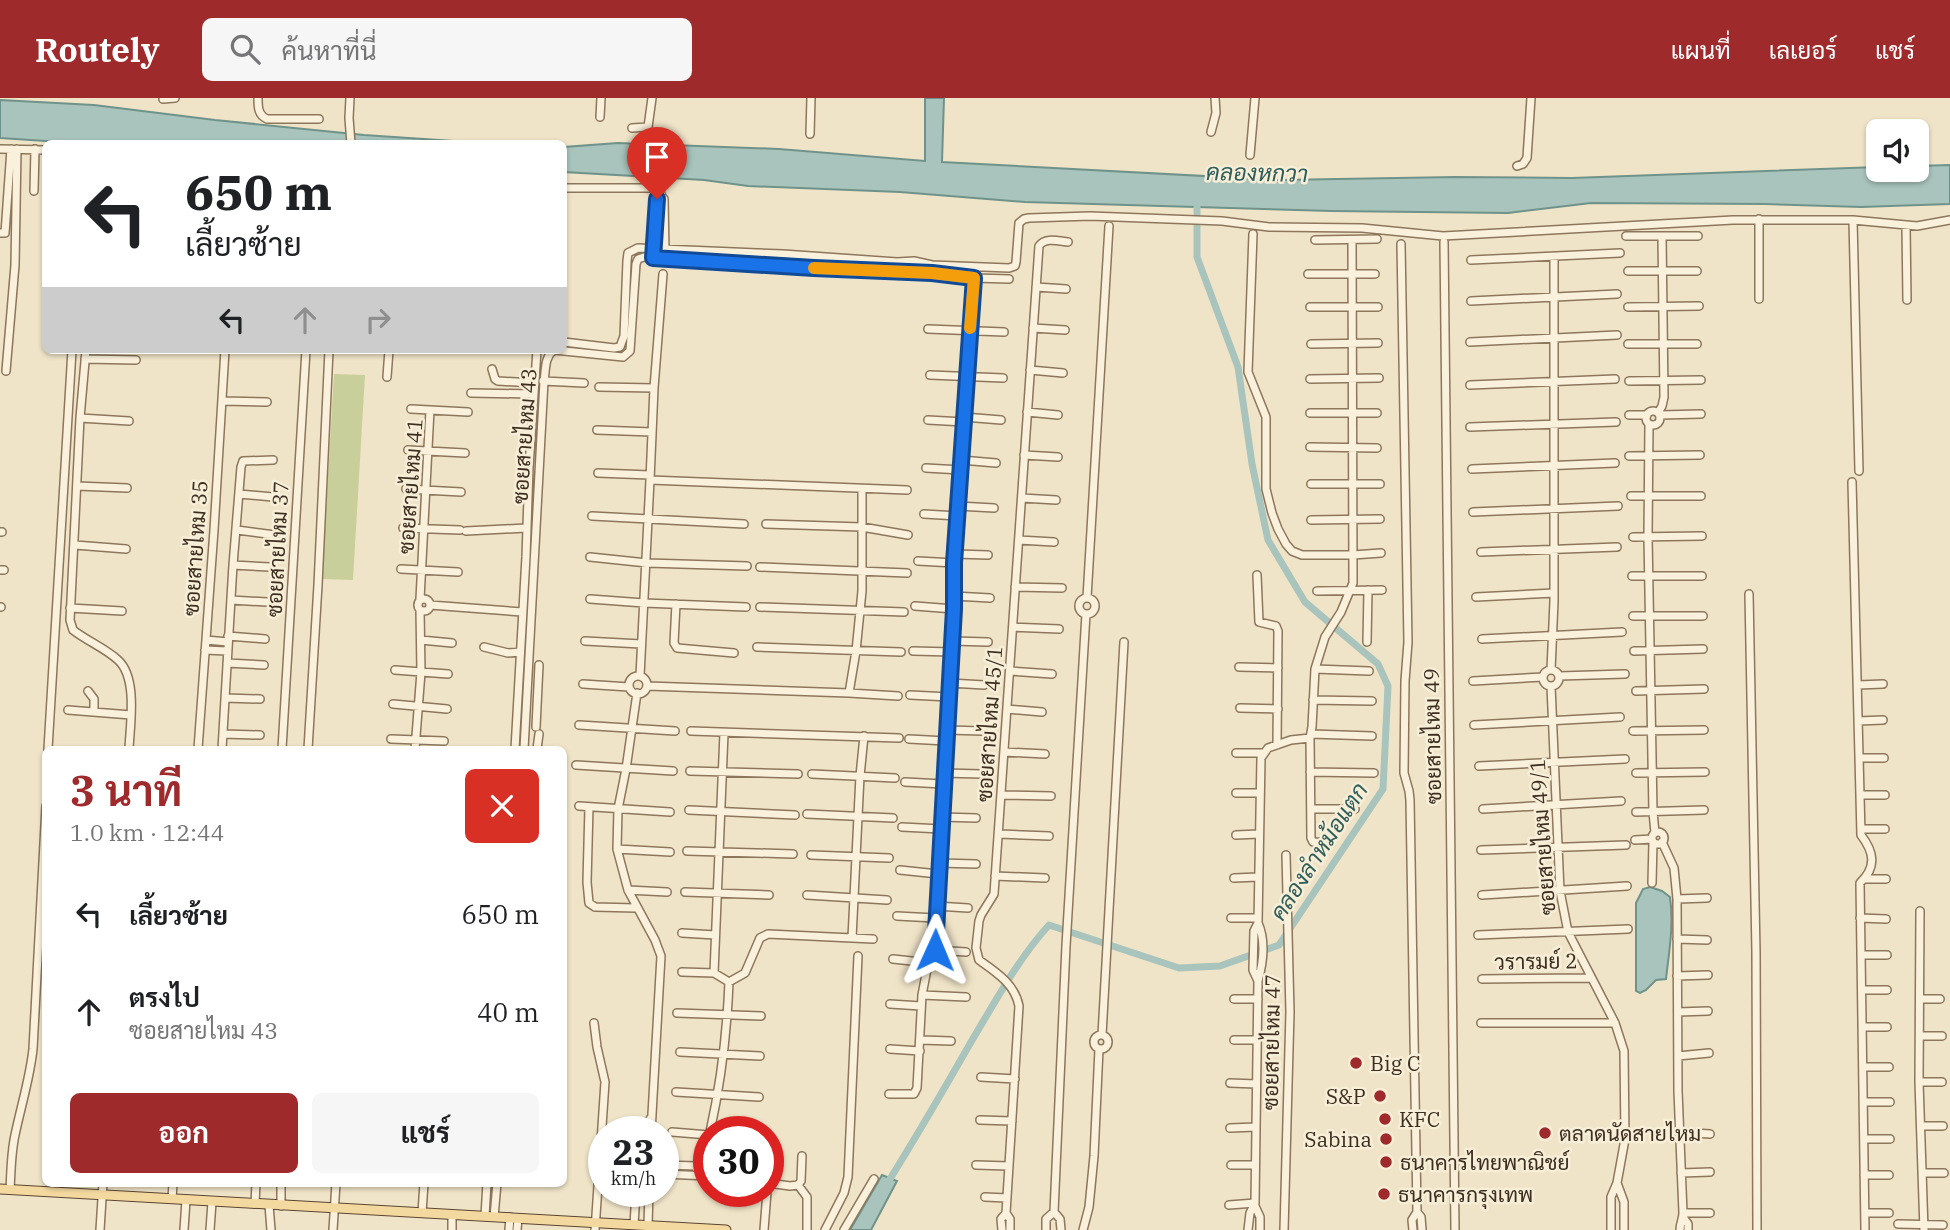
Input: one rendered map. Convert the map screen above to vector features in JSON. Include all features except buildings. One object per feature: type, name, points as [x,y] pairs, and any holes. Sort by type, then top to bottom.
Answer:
[{"type":"main road","points":[[5,1190],[489,1216],[590,1226],[648,1225],[726,1230]]},
{"type":"street","points":[[163,99],[175,98]]},
{"type":"street","points":[[258,98],[260,112],[267,119],[319,119]]},
{"type":"street","points":[[350,98],[351,140]]},
{"type":"street","points":[[600,117],[601,98]]},
{"type":"street","points":[[632,128],[648,127],[652,98]]},
{"type":"street","points":[[810,134],[811,98]]},
{"type":"street","points":[[1211,132],[1216,113],[1215,98]]},
{"type":"street","points":[[1250,155],[1255,98]]},
{"type":"street","points":[[1517,166],[1527,159],[1531,98]]},
{"type":"street","points":[[0,149],[42,150]]},
{"type":"street","points":[[0,233],[5,233],[14,149]]},
{"type":"street","points":[[6,371],[15,265],[14,149]]},
{"type":"street","points":[[34,191],[35,149]]},
{"type":"street","points":[[567,188],[649,188],[661,194],[664,199],[664,258]]},
{"type":"street","points":[[661,194],[657,199],[653,258],[814,268],[1009,268],[1014,266],[1019,223],[1024,219],[1075,216],[1222,221],[1269,228],[1362,228],[1443,236],[1759,219],[1853,220],[1906,226],[1927,226],[1950,220]]},
{"type":"street","points":[[1759,219],[1759,299]]},
{"type":"street","points":[[1853,220],[1859,471]]},
{"type":"street","points":[[1061,1230],[1060,1219],[1054,1212],[1066,946],[1086,614],[1081,612],[1079,607],[1082,599],[1087,598],[1110,226]]},
{"type":"street","points":[[1906,226],[1907,300]]},
{"type":"street","points":[[1253,234],[1248,372],[1266,417],[1266,481],[1272,513],[1286,544],[1292,551],[1302,555],[1381,553]]},
{"type":"street","points":[[1626,236],[1698,236]]},
{"type":"street","points":[[1649,424],[1658,424],[1664,402],[1662,236]]},
{"type":"street","points":[[1315,240],[1377,239]]},
{"type":"street","name":"ซอยสายไหม 45/1","points":[[1002,1230],[1002,1219],[1006,1213],[1019,1006],[1013,989],[1000,975],[979,960],[976,948],[981,915],[993,898],[999,834],[1039,246],[1046,240],[1068,242]]},
{"type":"street","points":[[1331,843],[1313,842],[1311,838],[1311,736],[1315,669],[1325,637],[1341,612],[1353,583],[1352,240]]},
{"type":"street","name":"ซอยสายไหม 49","points":[[1444,242],[1455,1230]]},
{"type":"street","points":[[1401,244],[1408,642],[1404,773],[1410,800],[1417,1212],[1422,1221],[1422,1230]]},
{"type":"street","points":[[567,342],[620,347],[624,336],[628,253],[638,248],[914,261],[932,269],[974,278],[1009,279]]},
{"type":"street","points":[[1471,260],[1620,253]]},
{"type":"street","points":[[1551,670],[1554,593],[1554,257]]},
{"type":"street","name":"ซอยสายไหม 43","points":[[567,351],[624,357],[630,351],[636,264],[638,259],[653,258]]},
{"type":"street","points":[[889,1094],[909,1095],[916,1091],[922,995],[925,975],[935,950],[952,652],[954,563],[975,267]]},
{"type":"street","points":[[1628,271],[1697,271]]},
{"type":"street","points":[[640,676],[654,388],[663,274]]},
{"type":"street","points":[[1308,274],[1376,274]]},
{"type":"street","points":[[1036,287],[1066,289]]},
{"type":"street","points":[[1471,301],[1617,294]]},
{"type":"street","points":[[1628,307],[1699,306]]},
{"type":"street","points":[[1310,307],[1378,307]]},
{"type":"street","points":[[1033,328],[1065,330]]},
{"type":"street","points":[[929,329],[1004,332]]},
{"type":"street","points":[[1470,342],[1617,335]]},
{"type":"street","points":[[1311,344],[1378,343]]},
{"type":"street","points":[[1629,344],[1697,344]]},
{"type":"street","points":[[48,746],[72,354]]},
{"type":"street","points":[[86,354],[70,620],[73,630],[118,660],[124,667],[130,682],[129,746]]},
{"type":"street","name":"ซอยสายไหม 35","points":[[198,746],[225,354]]},
{"type":"street","name":"ซอยสายไหม 37","points":[[282,746],[306,354]]},
{"type":"street","points":[[308,746],[329,354]]},
{"type":"street","points":[[387,377],[388,354]]},
{"type":"street","points":[[515,746],[537,354]]},
{"type":"street","name":"ซอยสายไหม 43","points":[[524,746],[544,381],[549,354]]},
{"type":"street","points":[[85,359],[136,360]]},
{"type":"street","points":[[492,369],[495,379],[499,381],[584,383]]},
{"type":"street","points":[[1030,370],[1063,373]]},
{"type":"street","points":[[930,375],[1003,378]]},
{"type":"street","points":[[1310,379],[1379,379]]},
{"type":"street","points":[[1469,385],[1615,379]]},
{"type":"street","points":[[1629,381],[1701,380]]},
{"type":"street","points":[[599,387],[654,388]]},
{"type":"street","points":[[471,393],[533,394]]},
{"type":"street","points":[[222,401],[267,402]]},
{"type":"street","points":[[411,409],[430,410]]},
{"type":"street","name":"ซอยสายไหม 41","points":[[420,599],[430,410],[468,412]]},
{"type":"street","points":[[1629,415],[1647,415],[1653,411],[1659,414],[1700,414]]},
{"type":"street","points":[[1027,412],[1058,415]]},
{"type":"street","points":[[1310,413],[1377,414]]},
{"type":"street","points":[[1647,415],[1653,812],[1651,883]]},
{"type":"street","points":[[80,418],[129,421]]},
{"type":"street","points":[[928,420],[1001,420]]},
{"type":"street","points":[[1471,427],[1616,422]]},
{"type":"street","points":[[597,430],[652,432]]},
{"type":"street","points":[[1310,447],[1377,448]]},
{"type":"street","points":[[408,450],[465,453]]},
{"type":"street","points":[[1024,455],[1058,457]]},
{"type":"street","points":[[1629,456],[1700,455]]},
{"type":"street","points":[[222,746],[241,467],[243,461],[273,460]]},
{"type":"street","points":[[961,460],[996,463]]},
{"type":"street","points":[[1472,469],[1615,463]]},
{"type":"street","points":[[926,468],[961,470]]},
{"type":"street","points":[[598,473],[862,489],[907,489]]},
{"type":"street","points":[[1852,482],[1861,835],[1871,847],[1872,853],[1871,867],[1860,883],[1865,1230]]},
{"type":"street","points":[[1311,484],[1380,484]]},
{"type":"street","points":[[77,486],[127,488]]},
{"type":"street","points":[[406,489],[461,492]]},
{"type":"street","points":[[849,694],[863,571],[862,489]]},
{"type":"street","points":[[239,494],[272,497]]},
{"type":"street","points":[[1631,496],[1701,496]]},
{"type":"street","points":[[1021,498],[1056,500]]},
{"type":"street","points":[[958,506],[995,508]]},
{"type":"street","points":[[1473,512],[1618,506]]},
{"type":"street","points":[[923,514],[958,516]]},
{"type":"street","points":[[592,516],[744,524]]},
{"type":"street","points":[[1311,520],[1380,519]]},
{"type":"street","points":[[766,524],[862,527],[908,535]]},
{"type":"street","points":[[403,528],[463,531],[526,528]]},
{"type":"street","points":[[237,530],[275,536]]},
{"type":"street","points":[[1633,537],[1702,536]]},
{"type":"street","points":[[1018,540],[1054,542]]},
{"type":"street","points":[[75,545],[126,549]]},
{"type":"street","points":[[1481,552],[1618,547]]},
{"type":"street","points":[[955,554],[988,555]]},
{"type":"street","points":[[590,557],[647,563],[747,566]]},
{"type":"street","points":[[918,561],[954,563]]},
{"type":"street","points":[[233,565],[270,568]]},
{"type":"street","points":[[760,567],[907,573]]},
{"type":"street","points":[[401,569],[458,572]]},
{"type":"street","points":[[1257,575],[1259,622],[1276,626],[1278,631],[1277,745]]},
{"type":"street","points":[[1632,576],[1702,576]]},
{"type":"street","points":[[1015,587],[1062,588]]},
{"type":"street","points":[[1367,642],[1368,590]]},
{"type":"street","points":[[1317,591],[1382,590]]},
{"type":"street","points":[[1476,597],[1554,593]]},
{"type":"street","points":[[1749,594],[1757,1230]]},
{"type":"street","points":[[954,596],[990,598]]},
{"type":"street","points":[[415,745],[421,672],[421,610],[417,605],[420,599],[427,599],[430,605]]},
{"type":"street","points":[[590,599],[746,607]]},
{"type":"street","points":[[231,600],[267,603]]},
{"type":"street","points":[[676,604],[674,643],[677,648],[734,653]]},
{"type":"street","points":[[430,605],[522,611]]},
{"type":"street","points":[[421,610],[427,610],[430,605]]},
{"type":"street","points":[[915,606],[954,609]]},
{"type":"street","points":[[760,607],[904,612]]},
{"type":"street","points":[[71,608],[122,611]]},
{"type":"street","points":[[1633,616],[1703,616]]},
{"type":"street","points":[[1013,627],[1059,629]]},
{"type":"street","points":[[1482,639],[1622,632]]},
{"type":"street","points":[[206,640],[265,639]]},
{"type":"street","points":[[421,640],[452,643]]},
{"type":"street","points":[[585,641],[641,644]]},
{"type":"street","points":[[952,641],[988,642]]},
{"type":"street","points":[[1083,1230],[1089,1207],[1094,1156],[1099,1049],[1094,1044],[1094,1039],[1102,1034],[1124,642]]},
{"type":"street","points":[[484,647],[508,653],[520,652]]},
{"type":"street","points":[[757,648],[901,652]]},
{"type":"street","points":[[1634,652],[1703,649]]},
{"type":"street","points":[[205,650],[227,652]]},
{"type":"street","points":[[913,651],[952,652]]},
{"type":"street","points":[[227,663],[264,665]]},
{"type":"street","points":[[537,746],[539,665]]},
{"type":"street","points":[[1238,667],[1278,668]]},
{"type":"street","points":[[1315,669],[1369,671]]},
{"type":"street","points":[[395,670],[448,674]]},
{"type":"street","points":[[1551,670],[1559,676],[1625,674]]},
{"type":"street","points":[[1543,677],[1551,670]]},
{"type":"street","points":[[1010,671],[1052,674]]},
{"type":"street","points":[[583,684],[629,687],[637,693],[645,691],[647,686],[640,676]]},
{"type":"street","points":[[629,687],[632,678],[640,676]]},
{"type":"street","points":[[1543,677],[1546,684],[1551,685],[1556,684],[1559,676]]},
{"type":"street","points":[[1473,681],[1543,677]]},
{"type":"street","points":[[518,684],[538,687]]},
{"type":"street","points":[[950,684],[984,685]]},
{"type":"street","points":[[1857,685],[1883,684]]},
{"type":"street","name":"ซอยสายไหม 49/1","points":[[1551,685],[1560,891],[1568,932],[1615,1023],[1624,1051],[1625,1139],[1617,1183],[1611,1197],[1611,1230]]},
{"type":"street","points":[[647,686],[898,696]]},
{"type":"street","points":[[1636,691],[1704,689]]},
{"type":"street","points":[[88,691],[94,699],[94,712]]},
{"type":"street","points":[[637,693],[618,809],[617,849],[628,890],[659,947],[662,964],[652,1115]]},
{"type":"street","points":[[910,695],[949,697]]},
{"type":"street","points":[[225,698],[260,699]]},
{"type":"street","points":[[1313,700],[1372,701]]},
{"type":"street","points":[[393,704],[447,709]]},
{"type":"street","points":[[1240,708],[1278,709]]},
{"type":"street","points":[[1007,709],[1042,712]]},
{"type":"street","points":[[68,710],[131,715]]},
{"type":"street","points":[[1474,725],[1620,717]]},
{"type":"street","points":[[1858,721],[1883,720]]},
{"type":"street","points":[[579,725],[675,731]]},
{"type":"street","points":[[947,730],[983,731]]},
{"type":"street","points":[[1633,731],[1704,730]]},
{"type":"street","points":[[691,731],[899,738]]},
{"type":"street","points":[[714,973],[724,733]]},
{"type":"street","points":[[223,734],[260,736]]},
{"type":"street","points":[[852,938],[864,736]]},
{"type":"street","points":[[1260,1230],[1260,1217],[1255,1205],[1255,1165],[1261,758],[1268,748],[1311,736],[1372,736]]},
{"type":"street","points":[[391,739],[415,745],[444,741]]},
{"type":"street","points":[[909,739],[946,741]]},
{"type":"street","points":[[1004,752],[1045,754]]},
{"type":"street","points":[[1236,753],[1264,753]]},
{"type":"street","points":[[1859,758],[1884,758]]},
{"type":"street","points":[[1479,766],[1625,760]]},
{"type":"street","points":[[576,765],[673,771]]},
{"type":"street","points":[[690,771],[798,774]]},
{"type":"street","points":[[1310,772],[1374,773]]},
{"type":"street","points":[[1636,773],[1704,772]]},
{"type":"street","points":[[944,773],[981,774]]},
{"type":"street","points":[[812,774],[895,778]]},
{"type":"street","points":[[905,782],[943,784]]},
{"type":"street","points":[[1236,793],[1260,793]]},
{"type":"street","points":[[1001,794],[1051,796]]},
{"type":"street","points":[[1860,795],[1885,795]]},
{"type":"street","points":[[1483,809],[1621,801]]},
{"type":"street","points":[[579,806],[670,812]]},
{"type":"street","points":[[589,807],[589,903],[595,907],[636,908]]},
{"type":"street","points":[[1311,809],[1355,809]]},
{"type":"street","points":[[689,810],[795,815]]},
{"type":"street","points":[[1636,812],[1704,810]]},
{"type":"street","points":[[807,814],[893,818]]},
{"type":"street","points":[[941,817],[976,818]]},
{"type":"street","points":[[902,827],[941,829]]},
{"type":"street","points":[[1861,829],[1885,829]]},
{"type":"street","points":[[999,834],[1049,836]]},
{"type":"street","points":[[1236,835],[1259,834]]},
{"type":"street","points":[[1635,840],[1653,838]]},
{"type":"street","points":[[1653,838],[1657,844],[1662,842],[1674,868],[1677,898],[1679,1132],[1683,1215],[1688,1230]]},
{"type":"street","points":[[1481,850],[1626,845]]},
{"type":"street","points":[[617,849],[670,852]]},
{"type":"street","points":[[687,851],[793,854]]},
{"type":"street","points":[[811,855],[890,858]]},
{"type":"street","name":"ซอยสายไหม 47","points":[[1284,1230],[1290,1012],[1286,855]]},
{"type":"street","points":[[939,863],[976,864]]},
{"type":"street","points":[[900,870],[938,874]]},
{"type":"street","points":[[995,876],[1045,878]]},
{"type":"street","points":[[1234,877],[1258,877]]},
{"type":"street","points":[[1865,879],[1886,879]]},
{"type":"street","points":[[5,1190],[26,1082],[31,1070],[42,881]]},
{"type":"street","points":[[1482,895],[1627,886]]},
{"type":"street","points":[[628,890],[667,892]]},
{"type":"street","points":[[685,892],[769,895]]},
{"type":"street","points":[[807,895],[887,900]]},
{"type":"street","points":[[1677,898],[1707,898]]},
{"type":"street","points":[[936,906],[968,908]]},
{"type":"street","points":[[1920,911],[1919,1082],[1924,1227]]},
{"type":"street","points":[[897,916],[935,918]]},
{"type":"street","points":[[1231,918],[1258,921]]},
{"type":"street","points":[[1860,918],[1886,919]]},
{"type":"street","points":[[1478,935],[1628,929]]},
{"type":"street","points":[[682,933],[715,935]]},
{"type":"street","points":[[729,982],[749,968],[760,938],[768,934],[873,939]]},
{"type":"street","points":[[1677,940],[1707,940]]},
{"type":"street","points":[[935,950],[966,952]]},
{"type":"street","points":[[1861,955],[1887,955]]},
{"type":"street","points":[[825,1230],[844,1193],[848,1177],[858,956]]},
{"type":"street","points":[[893,959],[930,963]]},
{"type":"street","points":[[682,972],[714,973],[729,982]]},
{"type":"street","points":[[1677,976],[1708,975]]},
{"type":"street","name":"วรารมย์ 2","points":[[1482,979],[1591,978]]},
{"type":"street","points":[[714,1116],[724,1054],[729,982]]},
{"type":"street","points":[[1862,990],[1887,990]]},
{"type":"street","points":[[922,995],[965,997]]},
{"type":"street","points":[[1234,999],[1258,999]]},
{"type":"street","points":[[1920,999],[1940,999]]},
{"type":"street","points":[[890,1004],[921,1006]]},
{"type":"street","points":[[1678,1012],[1708,1011]]},
{"type":"street","points":[[677,1013],[761,1016]]},
{"type":"street","points":[[590,1226],[605,1082],[594,1023]]},
{"type":"street","points":[[1482,1023],[1615,1023]]},
{"type":"street","points":[[1862,1027],[1887,1027]]},
{"type":"street","points":[[1920,1036],[1941,1036]]},
{"type":"street","points":[[920,1040],[951,1041]]},
{"type":"street","points":[[1234,1041],[1257,1040]]},
{"type":"street","points":[[890,1049],[920,1051]]},
{"type":"street","points":[[680,1052],[760,1056]]},
{"type":"street","points":[[1678,1056],[1709,1053]]},
{"type":"street","points":[[1863,1067],[1889,1067]]},
{"type":"street","points":[[981,1077],[1015,1079]]},
{"type":"street","points":[[1919,1082],[1942,1082]]},
{"type":"street","points":[[1230,1083],[1256,1084]]},
{"type":"street","points":[[676,1092],[759,1097]]},
{"type":"street","points":[[1863,1102],[1890,1102]]},
{"type":"street","points":[[980,1120],[1012,1121]]},
{"type":"street","points":[[1921,1126],[1943,1126]]},
{"type":"street","points":[[1230,1128],[1256,1127]]},
{"type":"street","points":[[1679,1132],[1710,1134]]},
{"type":"street","points":[[1864,1139],[1889,1139]]},
{"type":"street","points":[[798,1185],[801,1181],[803,1156]]},
{"type":"street","points":[[1231,1165],[1255,1165]]},
{"type":"street","points":[[976,1166],[1009,1166]]},
{"type":"street","points":[[1681,1173],[1710,1172]]},
{"type":"street","points":[[1922,1173],[1944,1173]]},
{"type":"street","points":[[1864,1175],[1889,1175]]},
{"type":"street","points":[[844,1230],[874,1179]]},
{"type":"street","name":"ซอยสายไหม 49/1","points":[[1617,1183],[1624,1202],[1624,1230]]},
{"type":"street","points":[[784,1185],[798,1185]]},
{"type":"street","points":[[798,1185],[807,1197],[807,1230]]},
{"type":"street","points":[[100,1230],[103,1187]]},
{"type":"street","points":[[172,1199],[173,1187]]},
{"type":"street","points":[[255,1204],[256,1187]]},
{"type":"street","points":[[281,1187],[281,1206]]},
{"type":"street","points":[[333,1230],[336,1187]]},
{"type":"street","points":[[422,1213],[424,1187]]},
{"type":"street","points":[[487,1187],[489,1216]]},
{"type":"street","points":[[489,1216],[496,1187]]},
{"type":"street","points":[[985,1198],[1007,1198]]},
{"type":"street","points":[[184,1230],[186,1200]]},
{"type":"street","points":[[210,1230],[212,1202]]},
{"type":"street","points":[[269,1205],[271,1230]]},
{"type":"street","points":[[1229,1205],[1255,1205]]},
{"type":"street","points":[[1248,1230],[1250,1213],[1255,1205]]},
{"type":"street","points":[[634,1225],[635,1207]]},
{"type":"street","points":[[648,1225],[649,1207]]},
{"type":"street","points":[[764,1230],[766,1207]]},
{"type":"street","points":[[1046,1230],[1046,1219],[1054,1212]]},
{"type":"street","points":[[1413,1230],[1412,1220],[1417,1212]]},
{"type":"street","points":[[1611,1212],[1623,1212]]},
{"type":"street","name":"ซอยสายไหม 45/1","points":[[1006,1213],[1010,1219],[1010,1230]]},
{"type":"street","points":[[1683,1215],[1710,1213]]},
{"type":"street","points":[[1865,1213],[1889,1213]]},
{"type":"street","points":[[452,1215],[452,1230]]},
{"type":"street","points":[[1680,1230],[1679,1223],[1683,1215]]},
{"type":"street","points":[[509,1230],[514,1218]]},
{"type":"street","points":[[514,1218],[517,1230]]},
{"type":"street","points":[[1898,1224],[1924,1227],[1943,1225]]},
{"type":"green space","points":[[334,374],[365,375],[353,580],[322,579]]},
{"type":"water","points":[[925,98],[944,98],[942,162],[1279,180],[1572,178],[1866,167],[1866,182],[1929,182],[1929,166],[1950,165],[1950,204],[1861,207],[1591,203],[1508,213],[1331,211],[1025,202],[567,172],[567,147],[618,143],[779,149],[925,161]]},
{"type":"water","points":[[0,100],[94,105],[215,120],[438,140],[42,141],[0,138]]},
{"type":"water","points":[[1650,887],[1670,897],[1671,938],[1666,979],[1656,980],[1640,993],[1636,991],[1636,903],[1643,889]]},
{"type":"water","points":[[882,1175],[897,1181],[871,1230],[850,1230]]},
{"type":"waterway","name":"คลองลำหม้อแตก","points":[[885,1187],[1007,981],[1049,925],[1179,968],[1220,966],[1279,945],[1383,789],[1388,686],[1378,664],[1305,602],[1268,540],[1252,464],[1238,367],[1197,257],[1197,198]]},
{"type":"slow traffic","points":[[814,268],[932,273],[974,278],[970,328]]},
{"type":"place","name":"Big C","points":[[1356,1063]]},
{"type":"place","name":"S&P","points":[[1380,1096]]},
{"type":"place","name":"KFC","points":[[1385,1119]]},
{"type":"place","name":"ตลาดนัดสายไหม","points":[[1545,1133]]},
{"type":"place","name":"Sabina","points":[[1386,1139]]},
{"type":"place","name":"ธนาคารไทยพาณิชย์","points":[[1386,1162]]},
{"type":"place","name":"ธนาคารกรุงเทพ","points":[[1384,1194]]},
{"type":"route","points":[[657,199],[653,258],[932,273],[974,278],[954,563],[954,609],[935,950]]},
{"type":"water label","name":"คลองหกวา","points":[[1257,172]]}]
